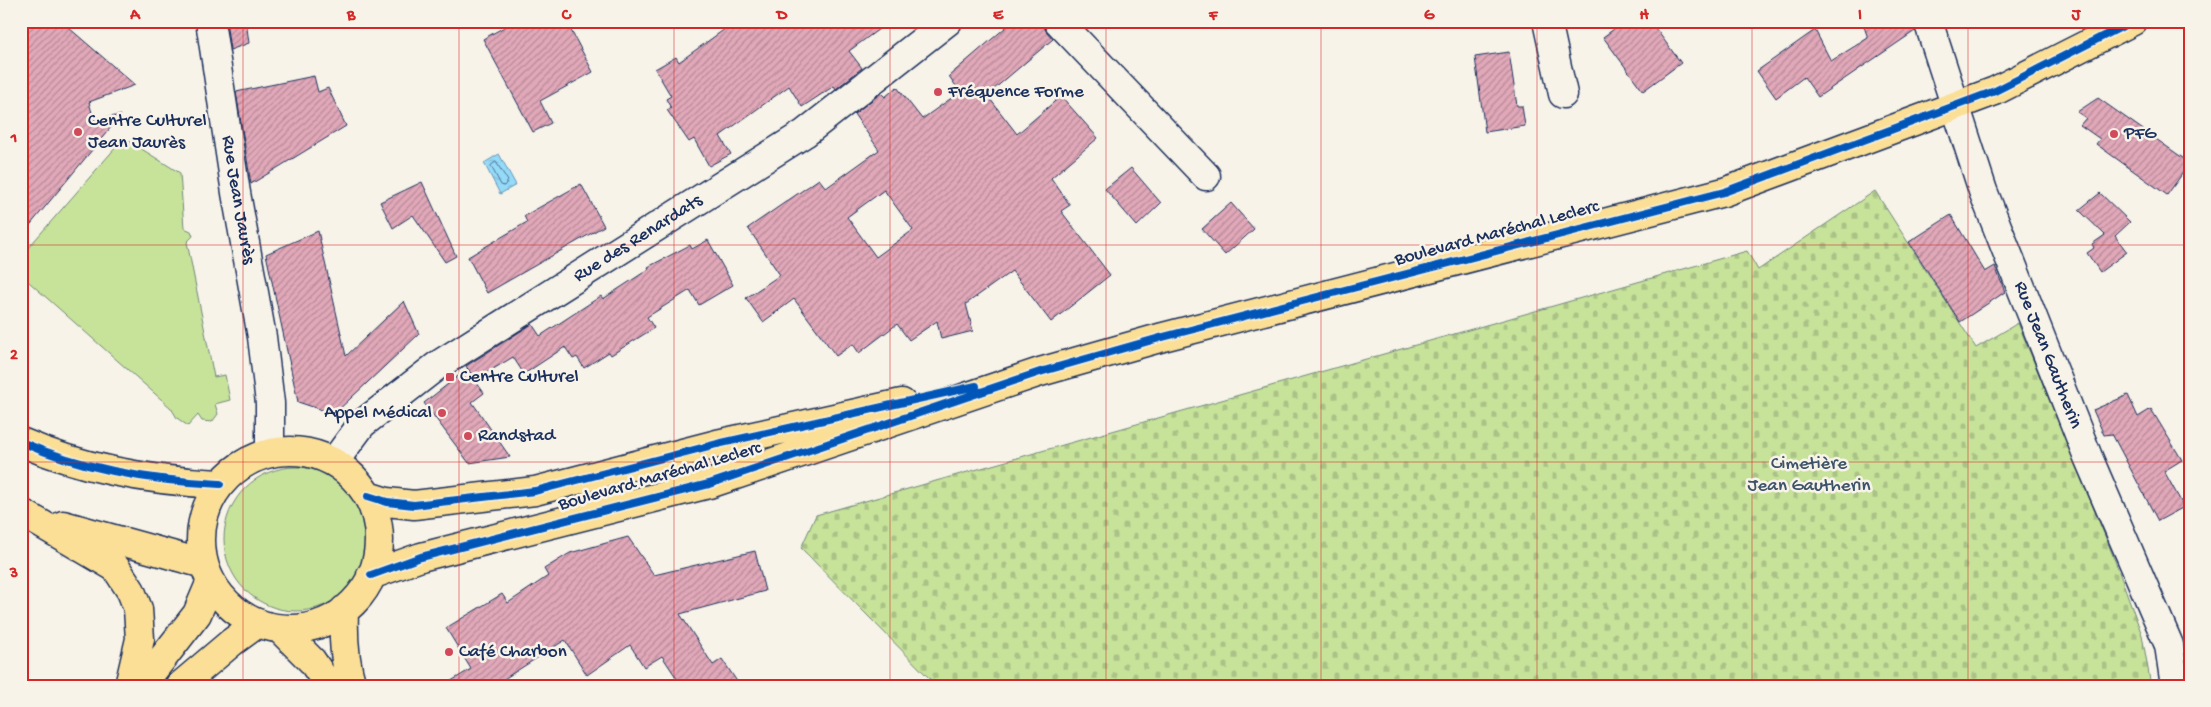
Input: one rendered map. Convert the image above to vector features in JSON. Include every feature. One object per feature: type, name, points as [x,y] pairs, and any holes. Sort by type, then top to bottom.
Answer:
[{"type":"main road","name":"Boulevard Maréchal Leclerc","points":[[371,575],[420,557],[709,484],[1040,372],[1163,337],[1724,192],[1995,91],[2133,21]]},
{"type":"main road","name":"Boulevard Maréchal Leclerc","points":[[368,496],[387,502],[414,505],[536,491],[717,444],[1040,372]]},
{"type":"main road","points":[[21,442],[62,458],[135,476],[172,482],[220,484]]},
{"type":"main road","points":[[180,686],[232,642],[269,626],[303,628],[325,622],[344,610],[360,594],[371,575],[378,549],[378,530],[368,496],[353,477],[334,462],[306,453],[292,451],[270,453],[242,464],[220,484],[207,508],[201,536],[207,572],[223,599],[239,613],[269,626],[312,661],[329,686]]},
{"type":"main road","points":[[24,514],[207,572]]},
{"type":"main road","points":[[24,514],[116,568],[131,591],[138,609],[140,639],[129,686]]},
{"type":"main road","points":[[141,686],[197,614],[207,572]]},
{"type":"main road","points":[[344,610],[343,633],[346,666],[352,686]]},
{"type":"street","name":"Rue Jean Jaurès","points":[[210,21],[236,193],[262,337],[270,403],[270,453]]},
{"type":"street","name":"Rue des Renardats","points":[[334,462],[362,424],[438,366],[805,133],[948,21]]},
{"type":"street","points":[[1058,21],[1206,176]]},
{"type":"street","points":[[1547,21],[1563,94]]},
{"type":"street","name":"Rue Jean Gautherin","points":[[1928,21],[1983,192],[2088,457],[2169,645],[2175,686]]},
{"type":"green space","points":[[124,138],[180,173],[184,228],[191,231],[193,236],[187,242],[214,377],[225,375],[230,400],[215,404],[218,414],[212,422],[202,421],[198,415],[188,426],[177,418],[171,408],[21,275],[21,256]]},
{"type":"green space","name":"Cimetière Jean Gautherin","points":[[1875,191],[1976,348],[2018,323],[2114,558],[2142,635],[2151,686],[937,686],[801,548],[816,515],[1747,251],[1758,270]]},
{"type":"green space","points":[[296,467],[323,473],[336,479],[347,488],[356,499],[362,512],[368,539],[362,566],[356,579],[347,590],[336,599],[323,605],[296,611],[269,605],[256,599],[245,590],[236,579],[230,566],[224,539],[230,512],[236,499],[245,488],[256,479],[269,473]]},
{"type":"water","points":[[499,154],[516,185],[500,194],[484,163]]},
{"type":"building","name":"Centre Culturel Jean Jaurès","points":[[21,21],[61,21],[135,85],[89,102],[94,120],[121,115],[21,236]]},
{"type":"building","points":[[226,21],[246,21],[249,43],[230,50]]},
{"type":"building","points":[[515,21],[566,21],[593,72],[540,101],[551,123],[533,132],[483,39]]},
{"type":"building","points":[[736,21],[890,21],[849,51],[862,68],[836,89],[834,86],[802,107],[789,86],[720,136],[731,154],[709,166],[694,139],[689,142],[667,110],[671,108],[666,99],[671,96],[655,69],[676,57],[679,62]]},
{"type":"building","points":[[1013,21],[1043,21],[1046,31],[1053,39],[987,95],[1017,134],[1061,96],[1098,138],[1051,178],[1070,205],[1061,211],[1110,275],[1051,322],[1012,271],[966,304],[973,331],[941,339],[937,321],[909,340],[897,324],[859,353],[853,344],[836,356],[794,299],[763,322],[746,298],[780,275],[748,228],[819,179],[826,188],[879,150],[854,114],[881,93],[885,97],[897,87],[922,119],[960,92],[949,76]],"holes":[[[884,190],[913,230],[876,257],[847,217]]]},
{"type":"building","points":[[1625,21],[1650,21],[1681,63],[1643,91],[1603,37]]},
{"type":"building","points":[[1862,21],[1913,21],[1915,31],[1818,97],[1804,77],[1776,98],[1757,71],[1815,30],[1831,61],[1868,38]]},
{"type":"building","points":[[1509,52],[1517,106],[1522,106],[1525,126],[1485,132],[1475,57]]},
{"type":"building","points":[[314,76],[318,92],[328,88],[346,126],[251,184],[236,92]]},
{"type":"building","points":[[2098,98],[2190,163],[2167,195],[2096,144],[2100,139],[2080,125],[2086,118],[2077,112]]},
{"type":"building","points":[[1131,168],[1161,203],[1137,226],[1105,189]]},
{"type":"building","points":[[422,182],[456,256],[445,262],[413,215],[393,228],[380,202]]},
{"type":"building","points":[[581,184],[604,226],[487,293],[468,257],[527,222],[524,216]]},
{"type":"building","points":[[2100,193],[2130,222],[2115,236],[2127,252],[2100,272],[2087,253],[2094,248],[2092,244],[2105,235],[2079,210]]},
{"type":"building","points":[[1231,203],[1254,229],[1225,255],[1202,229]]},
{"type":"building","points":[[1951,215],[1985,272],[1995,266],[2005,292],[1960,322],[1909,242]]},
{"type":"building","points":[[318,231],[346,356],[404,301],[419,334],[334,414],[298,402],[266,254]]},
{"type":"building","points":[[708,240],[733,285],[699,305],[690,290],[647,317],[654,328],[611,355],[609,352],[584,368],[577,357],[573,359],[565,347],[524,374],[513,357],[475,380],[466,366],[532,324],[540,336],[601,296],[603,299],[649,269],[648,267],[690,245],[692,249]]},
{"type":"building","points":[[467,369],[484,393],[472,402],[510,457],[469,463],[424,403]]},
{"type":"building","points":[[2128,395],[2138,417],[2151,409],[2182,460],[2164,471],[2184,507],[2158,521],[2112,434],[2104,435],[2093,410]]},
{"type":"building","points":[[628,537],[654,575],[755,551],[765,591],[680,614],[713,665],[722,659],[740,686],[682,686],[662,656],[644,667],[630,645],[587,675],[565,640],[493,686],[443,686],[471,669],[446,628],[502,594],[508,603],[548,576],[544,569],[570,553]]},
{"type":"cycle path","points":[[371,575],[421,557],[709,484],[1040,372],[1163,337],[1724,192],[1995,91],[2133,21]]},
{"type":"cycle path","points":[[368,496],[387,502],[414,505],[535,491],[717,444],[976,386]]},
{"type":"cycle path","points":[[21,442],[45,452],[94,467],[144,477],[220,484]]},
{"type":"place","name":"Fréquence Forme","points":[[938,92]]},
{"type":"place","name":"Centre Culturel Jean Jaurès","points":[[78,132]]},
{"type":"place","name":"PFG","points":[[2114,134]]},
{"type":"place","name":"Centre Culturel","points":[[450,377]]},
{"type":"place","name":"Appel Médical","points":[[442,413]]},
{"type":"place","name":"Randstad","points":[[468,436]]},
{"type":"place","name":"Café Charbon","points":[[449,652]]}]
